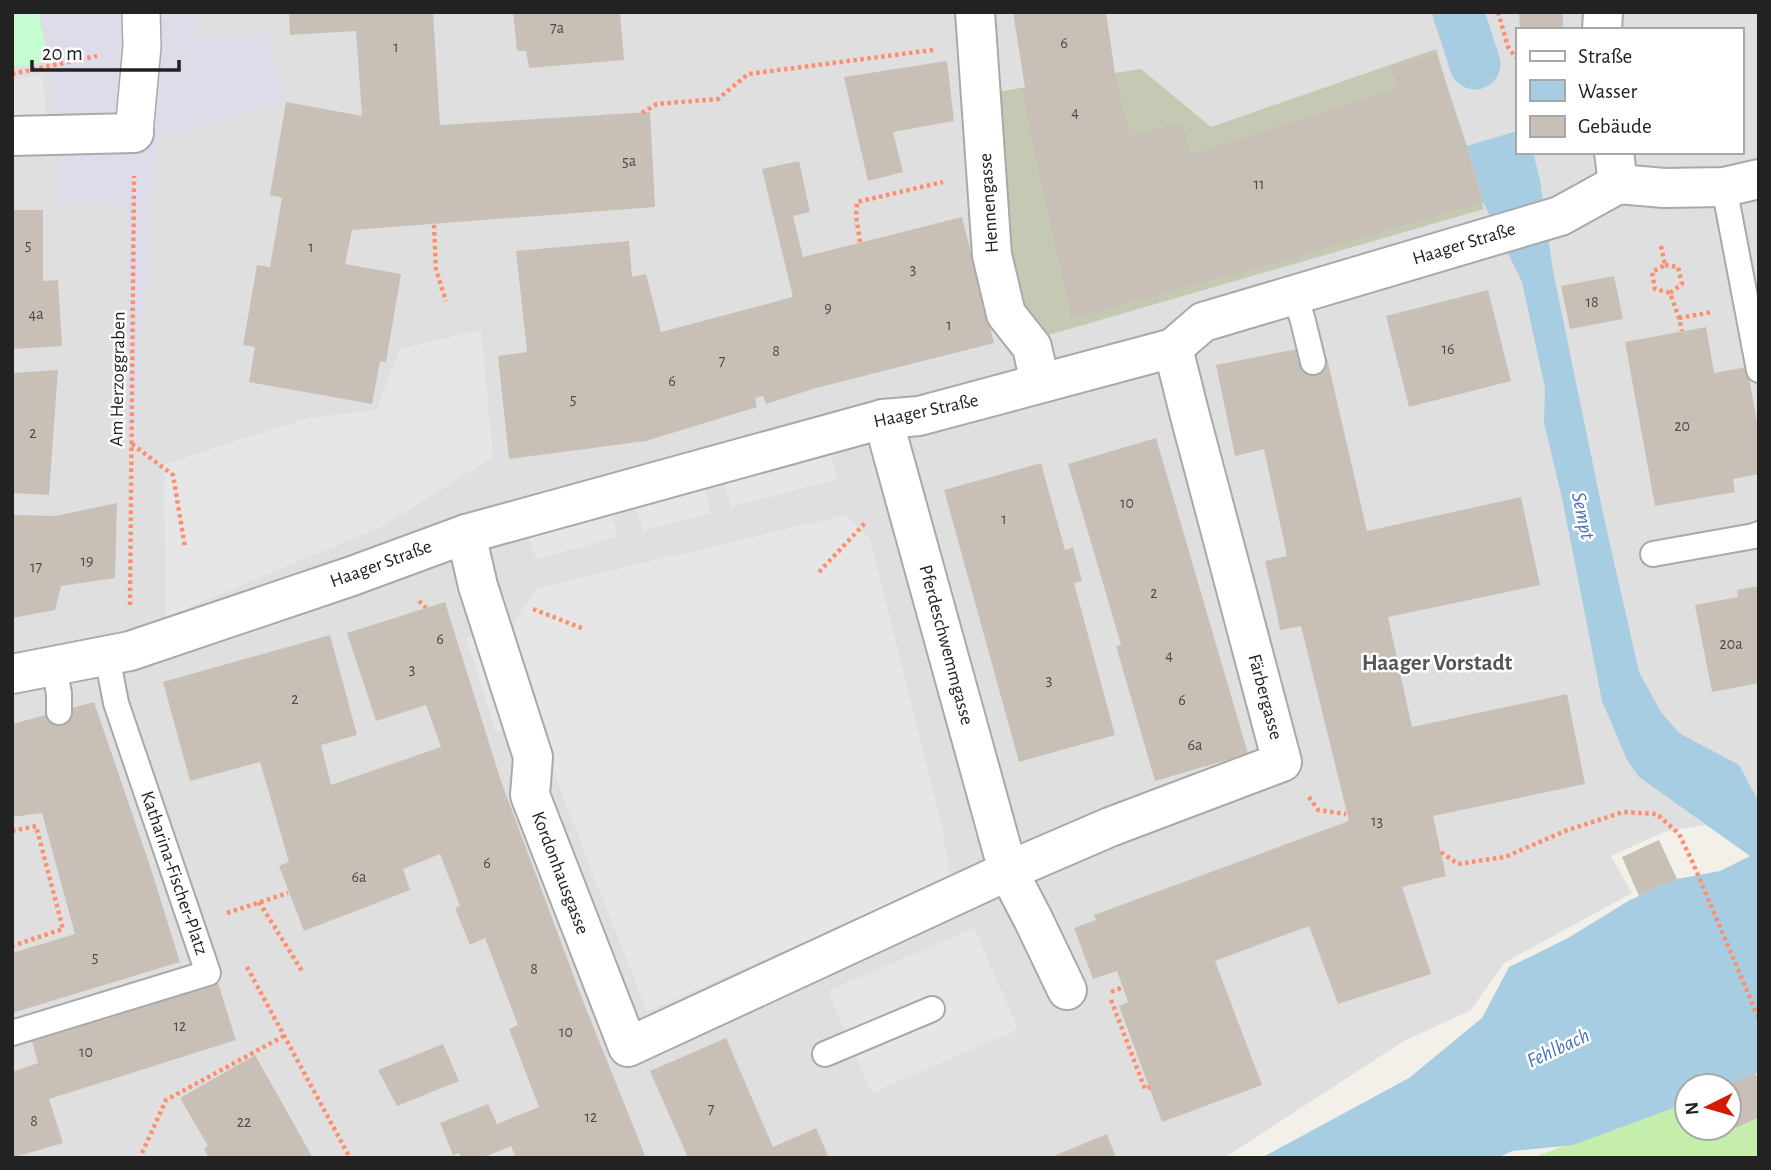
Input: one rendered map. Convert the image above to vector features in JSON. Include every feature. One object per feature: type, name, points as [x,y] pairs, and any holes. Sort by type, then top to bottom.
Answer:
[{"type":"street","name":"Hennengasse","points":[[975,12],[992,255],[1006,314],[1032,348],[1041,383]]},
{"type":"street","points":[[12,136],[134,133],[141,29]]},
{"type":"street","name":"Haager Straße","points":[[12,674],[118,654],[352,576],[466,534],[883,419],[919,416],[1173,348],[1203,322],[1560,216],[1616,168],[1664,188],[1742,183]]},
{"type":"street","name":"Färbergasse","points":[[1008,871],[1110,827],[1282,762],[1173,348]]},
{"type":"street","name":"Pferdeschwemmgasse","points":[[883,419],[1008,871],[1067,990]]},
{"type":"street","name":"Kordonhausgasse","points":[[466,534],[478,586],[533,757],[530,795],[628,1047],[1008,871]]},
{"type":"lane","points":[[1742,183],[1759,370]]},
{"type":"lane","points":[[1295,295],[1312,362]]},
{"type":"lane","points":[[1653,554],[1759,534]]},
{"type":"lane","name":"Katharina-Fischer-Platz","points":[[12,1033],[208,973],[116,703],[118,654]]},
{"type":"lane","points":[[54,666],[59,712]]},
{"type":"lane","points":[[825,1054],[932,1009]]},
{"type":"path","points":[[1498,12],[1508,47],[1516,58]]},
{"type":"path","points":[[12,74],[50,67],[141,29]]},
{"type":"path","points":[[642,113],[657,104],[718,99],[748,74],[938,50]]},
{"type":"path","name":"Am Herzoggraben","points":[[130,611],[134,133]]},
{"type":"path","points":[[860,242],[857,202],[950,180]]},
{"type":"path","points":[[435,225],[436,270],[446,301]]},
{"type":"path","points":[[1661,246],[1665,265]]},
{"type":"path","points":[[1665,265],[1678,267],[1682,284],[1670,293],[1656,289],[1652,272],[1665,265]]},
{"type":"path","points":[[1670,293],[1682,331]]},
{"type":"path","points":[[131,443],[173,475],[185,547]]},
{"type":"path","points":[[819,572],[902,483]]},
{"type":"path","points":[[419,601],[426,608]]},
{"type":"path","points":[[1441,852],[1458,864],[1505,857],[1565,831],[1623,812],[1657,814],[1679,834],[1759,1019]]},
{"type":"path","points":[[12,831],[36,826],[64,929],[12,946]]},
{"type":"path","points":[[219,916],[288,893]]},
{"type":"path","points":[[259,902],[302,971]]},
{"type":"path","points":[[1109,993],[1145,1089],[1150,1087]]},
{"type":"path","points":[[142,1153],[166,1100],[284,1036]]},
{"type":"shaded area","points":[[12,12],[1759,12],[1759,816],[1664,832],[1611,856],[1632,893],[1504,963],[1471,1010],[1404,1041],[1224,1158],[12,1158]]},
{"type":"shaded area","points":[[38,12],[197,12],[198,38],[267,33],[286,102],[157,138],[134,440],[131,443],[128,440],[125,205],[60,204],[50,67]]},
{"type":"shaded area","points":[[1436,49],[1484,209],[1045,336],[1017,306],[1005,253],[1011,224],[990,93],[1141,69],[1211,127]]},
{"type":"shaded area","points":[[42,75],[47,118],[12,122],[12,80]]},
{"type":"shaded area","points":[[481,330],[493,457],[383,526],[166,617],[164,464],[308,418],[376,410],[400,349]]},
{"type":"shaded area","points":[[829,447],[837,479],[731,507],[722,475]]},
{"type":"shaded area","points":[[702,481],[711,513],[643,531],[634,499]]},
{"type":"shaded area","points":[[610,506],[618,537],[536,559],[527,527]]},
{"type":"shaded area","points":[[845,515],[870,539],[941,822],[950,876],[647,1012],[558,784],[513,623],[537,588]]},
{"type":"shaded area","points":[[474,635],[504,731],[496,733],[466,638]]},
{"type":"shaded area","points":[[974,928],[1018,1029],[872,1093],[828,991]]},
{"type":"green space","points":[[12,12],[86,12],[78,54],[12,66]]},
{"type":"green space","points":[[1673,1107],[1673,1142],[1743,1142],[1743,1125],[1759,1117],[1759,1158],[1531,1158]]},
{"type":"water","name":"Fehlbach","points":[[1516,131],[1516,154],[1534,154],[1540,180],[1553,271],[1639,672],[1661,712],[1679,733],[1739,765],[1759,802],[1759,1072],[1743,1079],[1743,1072],[1673,1072],[1673,1108],[1573,1145],[1513,1151],[1496,1158],[1261,1158],[1409,1078],[1482,1018],[1509,967],[1568,938],[1630,900],[1677,879],[1720,871],[1750,856],[1639,777],[1627,760],[1602,701],[1562,498],[1544,423],[1545,388],[1522,282],[1483,202],[1467,146]]},
{"type":"building","points":[[289,12],[433,12],[440,125],[650,112],[655,207],[352,230],[345,264],[401,274],[386,362],[380,361],[372,404],[249,382],[255,347],[243,345],[257,265],[270,267],[282,198],[270,195],[286,102],[362,116],[356,31],[290,35]]},
{"type":"building","points":[[513,12],[620,12],[624,60],[529,68],[526,51],[517,51]]},
{"type":"building","points":[[1013,12],[1106,12],[1115,73],[1130,136],[1182,122],[1191,155],[1397,88],[1391,67],[1436,53],[1483,202],[1072,318],[1022,88],[1025,88]]},
{"type":"building","points":[[1519,12],[1563,12],[1563,28],[1520,28]]},
{"type":"building","points":[[947,61],[954,121],[893,132],[903,172],[868,181],[844,77]]},
{"type":"building","points":[[799,161],[810,212],[793,216],[803,257],[962,217],[994,343],[816,388],[766,404],[763,396],[755,398],[757,407],[646,441],[509,459],[498,356],[527,352],[516,251],[629,241],[632,277],[646,274],[661,332],[793,297],[762,169]]},
{"type":"building","points":[[12,210],[43,210],[43,281],[58,280],[62,346],[12,349]]},
{"type":"building","points":[[1614,276],[1623,319],[1570,329],[1561,286]]},
{"type":"building","points":[[1488,290],[1511,381],[1409,407],[1386,316]]},
{"type":"building","points":[[1706,327],[1714,373],[1747,367],[1759,433],[1759,474],[1733,479],[1735,492],[1655,506],[1625,342]]},
{"type":"building","points":[[1297,349],[1300,365],[1327,358],[1367,531],[1521,497],[1540,585],[1388,617],[1412,727],[1567,694],[1585,784],[1433,816],[1446,876],[1402,887],[1431,974],[1338,1004],[1309,926],[1215,961],[1262,1085],[1162,1122],[1119,1006],[1128,1002],[1117,971],[1093,979],[1074,928],[1096,920],[1094,915],[1349,821],[1301,626],[1280,630],[1265,561],[1287,556],[1264,449],[1235,456],[1216,365]]},
{"type":"building","points":[[58,370],[49,495],[12,493],[12,373]]},
{"type":"building","points":[[1156,438],[1248,754],[1155,781],[1116,646],[1121,645],[1068,464]]},
{"type":"building","points":[[1041,463],[1065,550],[1073,547],[1082,581],[1074,583],[1115,735],[1019,762],[944,490]]},
{"type":"building","points":[[117,503],[115,578],[61,586],[55,610],[12,618],[12,515],[55,516]]},
{"type":"building","points":[[1759,586],[1759,683],[1712,692],[1695,605],[1738,597],[1737,590]]},
{"type":"building","points":[[445,602],[501,781],[583,1001],[646,1158],[516,1158],[511,1146],[482,1158],[461,1158],[459,1153],[453,1155],[440,1123],[488,1104],[497,1124],[539,1107],[509,1029],[518,1025],[485,938],[470,945],[455,908],[460,906],[440,854],[403,869],[410,890],[304,931],[279,866],[289,862],[260,762],[190,781],[163,682],[330,635],[357,735],[321,745],[331,785],[441,747],[426,705],[376,721],[347,633]]},
{"type":"building","points":[[94,702],[180,962],[12,1013],[12,953],[75,934],[42,813],[12,817],[12,724]]},
{"type":"building","points":[[1659,840],[1677,879],[1639,896],[1622,857]]},
{"type":"building","points":[[218,983],[236,1040],[49,1099],[63,1143],[12,1158],[12,1072],[38,1063],[32,1041]]},
{"type":"building","points":[[726,1038],[773,1147],[816,1128],[829,1158],[688,1158],[650,1071]]},
{"type":"building","points":[[443,1044],[459,1081],[397,1106],[378,1070]]},
{"type":"building","points":[[255,1055],[313,1158],[209,1158],[204,1149],[208,1146],[180,1098]]},
{"type":"building","points":[[1755,1073],[1759,1081],[1759,1117],[1743,1125],[1743,1079]]},
{"type":"building","points":[[1107,1134],[1116,1158],[1049,1158]]},
{"type":"waterway","name":"Sempt","points":[[1458,12],[1475,64]]},
{"type":"district","name":"Haager Vorstadt","points":[[1437,663]]}]
